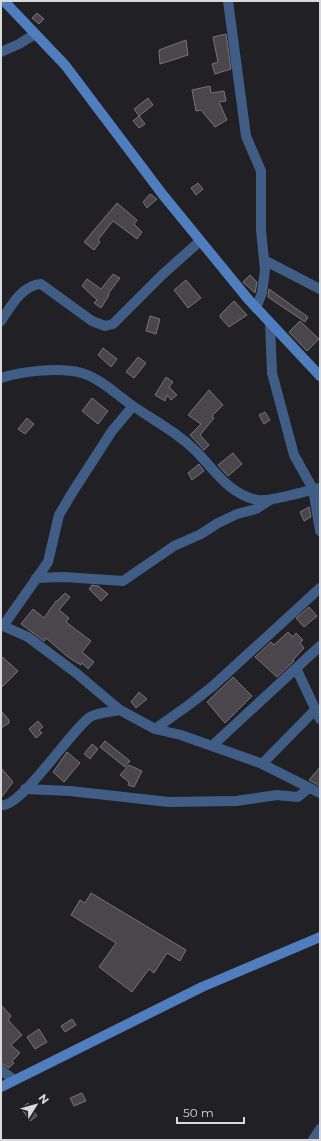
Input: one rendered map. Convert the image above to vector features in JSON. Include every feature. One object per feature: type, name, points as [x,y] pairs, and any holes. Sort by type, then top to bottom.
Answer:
[{"type":"street","points":[[4,1],[65,65],[109,126],[200,241],[256,308],[320,376]]},
{"type":"street","points":[[228,1],[246,136],[261,171],[261,230],[265,270],[262,293],[256,308]]},
{"type":"street","points":[[1,52],[19,44],[35,34]]},
{"type":"street","points":[[1,321],[23,292],[32,284],[41,284],[92,321],[105,326],[113,324],[162,275],[200,241]]},
{"type":"street","points":[[264,260],[320,289]]},
{"type":"street","points":[[270,323],[272,373],[294,455],[316,489],[320,531]]},
{"type":"street","points":[[1,378],[30,372],[82,373],[98,380],[133,406],[171,430],[197,453],[213,472],[238,493],[258,500],[316,489]]},
{"type":"street","points":[[133,406],[112,431],[59,515],[48,562],[2,626],[28,637],[76,673],[120,710],[155,729],[181,735],[262,764],[320,793]]},
{"type":"street","points":[[36,578],[64,577],[123,581],[174,546],[201,534],[218,523],[237,514],[256,509],[273,498]]},
{"type":"street","points":[[155,729],[213,686],[320,588]]},
{"type":"street","points":[[212,746],[320,646]]},
{"type":"street","points":[[262,764],[318,715],[296,668]]},
{"type":"street","points":[[1,805],[8,804],[25,789],[89,718],[120,710]]},
{"type":"street","points":[[25,789],[70,791],[169,802],[236,801],[277,795],[298,797],[309,788]]},
{"type":"street","points":[[1,1086],[202,987],[320,937]]},
{"type":"street","points":[[1,1070],[14,1080]]},
{"type":"street","points":[[313,1140],[320,1129]]},
{"type":"building","points":[[37,13],[44,19],[39,24],[32,18]]},
{"type":"building","points":[[226,34],[231,69],[215,74],[212,64],[218,62],[213,37]]},
{"type":"building","points":[[186,40],[188,55],[160,64],[159,50]]},
{"type":"building","points":[[210,86],[211,93],[224,91],[226,101],[219,102],[227,120],[215,127],[201,110],[196,111],[192,90]]},
{"type":"building","points":[[148,98],[153,105],[139,116],[134,109]]},
{"type":"building","points":[[139,116],[145,124],[139,128],[133,121]]},
{"type":"building","points":[[198,183],[203,189],[196,195],[191,188]]},
{"type":"building","points":[[150,194],[157,199],[147,208],[143,202]]},
{"type":"building","points":[[117,203],[137,220],[134,224],[142,232],[137,239],[113,221],[98,240],[100,242],[94,250],[84,242]]},
{"type":"building","points":[[113,274],[120,278],[108,294],[109,295],[101,308],[94,303],[97,300],[82,286],[87,279],[101,289]]},
{"type":"building","points":[[250,275],[257,282],[255,293],[243,282]]},
{"type":"building","points":[[186,280],[201,298],[188,308],[174,290]]},
{"type":"building","points":[[269,289],[308,317],[305,322],[268,297]]},
{"type":"building","points":[[234,301],[247,315],[229,327],[220,315]]},
{"type":"building","points":[[150,316],[160,319],[156,334],[146,331]]},
{"type":"building","points":[[300,321],[319,339],[307,351],[289,332]]},
{"type":"building","points":[[103,348],[117,359],[111,367],[98,355]]},
{"type":"building","points":[[138,357],[146,363],[134,378],[126,372]]},
{"type":"building","points":[[166,377],[173,382],[169,387],[177,395],[171,400],[167,395],[165,401],[155,395]]},
{"type":"building","points":[[209,390],[223,405],[212,416],[214,418],[200,435],[209,445],[204,450],[190,435],[201,424],[188,415]]},
{"type":"building","points":[[92,398],[108,411],[98,424],[82,411]]},
{"type":"building","points":[[265,412],[270,420],[264,424],[259,415]]},
{"type":"building","points":[[27,418],[34,424],[25,434],[18,429]]},
{"type":"building","points":[[233,453],[242,464],[228,476],[218,465]]},
{"type":"building","points":[[199,464],[204,471],[192,480],[188,473]]},
{"type":"building","points":[[309,507],[311,517],[304,521],[300,512]]},
{"type":"building","points":[[92,585],[98,586],[108,594],[101,601],[89,589]]},
{"type":"building","points":[[65,593],[70,597],[59,610],[69,618],[66,622],[91,641],[82,652],[94,662],[88,669],[82,663],[81,665],[68,657],[46,638],[44,641],[21,624],[33,609],[44,618],[56,601]]},
{"type":"building","points":[[309,607],[317,616],[304,627],[296,618]]},
{"type":"building","points":[[288,632],[293,637],[296,633],[303,640],[300,643],[304,648],[293,660],[294,661],[277,677],[255,657],[271,642],[274,645]]},
{"type":"building","points":[[1,656],[18,671],[1,688]]},
{"type":"building","points":[[233,677],[252,696],[225,723],[207,702]]},
{"type":"building","points":[[139,692],[147,699],[136,708],[131,702]]},
{"type":"building","points":[[1,711],[9,720],[9,723],[1,728]]},
{"type":"building","points":[[38,721],[43,727],[39,730],[42,733],[36,738],[29,729]]},
{"type":"building","points":[[105,741],[130,761],[125,767],[100,747]]},
{"type":"building","points":[[92,744],[98,749],[90,759],[84,754]]},
{"type":"building","points":[[67,752],[80,763],[64,782],[53,772]]},
{"type":"building","points":[[129,765],[142,771],[134,787],[128,785],[129,782],[120,775]]},
{"type":"building","points":[[320,767],[320,786],[309,780]]},
{"type":"building","points":[[1,768],[13,782],[1,798]]},
{"type":"building","points":[[91,893],[186,950],[180,961],[167,953],[154,973],[149,969],[132,992],[99,967],[116,943],[71,915],[80,900],[85,903]]},
{"type":"building","points":[[1,1005],[11,1016],[8,1020],[22,1035],[11,1045],[20,1053],[12,1061],[14,1063],[9,1068],[1,1063]]},
{"type":"building","points":[[72,1019],[76,1025],[65,1032],[61,1026]]},
{"type":"building","points":[[39,1029],[47,1042],[35,1049],[27,1037]]},
{"type":"building","points":[[82,1093],[86,1101],[74,1106],[70,1098]]},
{"type":"building","points":[[28,1103],[37,1116],[30,1121],[21,1108]]}]
